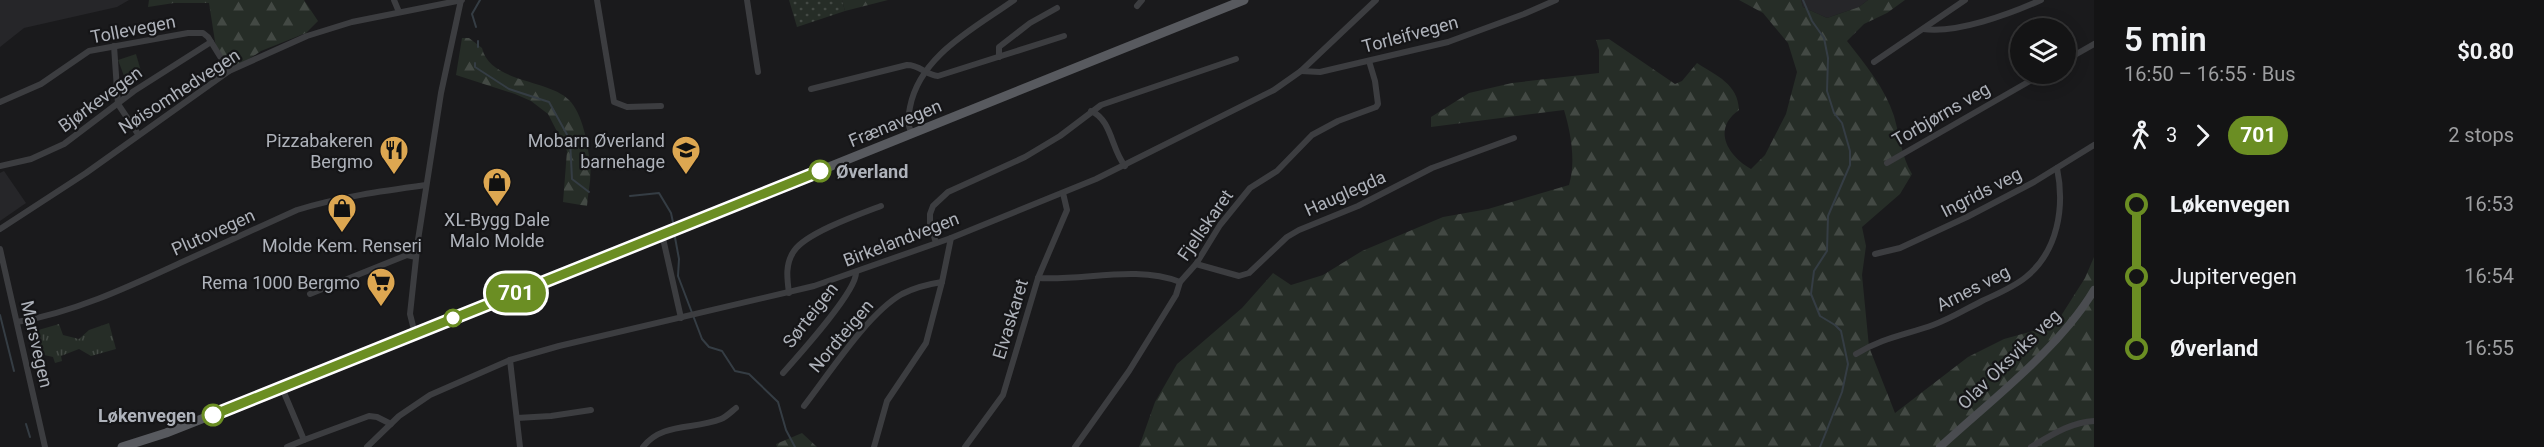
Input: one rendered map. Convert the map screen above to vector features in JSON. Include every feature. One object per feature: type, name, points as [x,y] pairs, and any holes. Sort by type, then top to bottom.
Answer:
[{"type":"main road","name":"Frænavegen","points":[[122,447],[166,433],[282,387],[1244,0]]},
{"type":"street","points":[[394,0],[399,12]]},
{"type":"street","points":[[415,334],[410,314],[426,185],[441,93],[462,0]]},
{"type":"street","name":"Nøisomhedvegen","points":[[0,229],[86,173],[229,71],[307,36],[352,22],[462,0]]},
{"type":"street","points":[[597,0],[614,102],[627,107],[661,106]]},
{"type":"street","points":[[747,0],[758,72]]},
{"type":"street","points":[[912,134],[907,122],[912,97],[926,71],[943,51],[1014,0]]},
{"type":"street","name":"Birkelandvegen","points":[[367,447],[391,423],[430,395],[510,360],[559,345],[789,293],[856,273],[951,238],[1125,166],[1246,106],[1302,71],[1376,0]]},
{"type":"street","name":"Torleifvegen","points":[[1302,71],[1320,72],[1448,42],[1556,0]]},
{"type":"street","points":[[1874,62],[1965,0]]},
{"type":"street","points":[[1923,29],[1936,31],[1981,21],[2005,15],[2041,0]]},
{"type":"street","points":[[999,57],[999,46],[1030,23],[1057,8]]},
{"type":"street","name":"Tollevegen","points":[[0,102],[42,84],[89,51],[195,33],[203,33],[211,42]]},
{"type":"street","points":[[811,89],[900,65],[913,65],[926,71],[929,75],[938,76],[1064,36]]},
{"type":"street","points":[[211,42],[229,71]]},
{"type":"street","name":"Bjørkevegen","points":[[0,166],[32,159],[64,144],[134,91],[211,42]]},
{"type":"street","points":[[2076,54],[2094,44]]},
{"type":"street","points":[[114,46],[118,104],[138,134]]},
{"type":"street","points":[[936,243],[930,223],[930,214],[933,206],[948,192],[1025,158],[1060,136],[1091,111],[1236,59]]},
{"type":"street","name":"Fjellskaret","points":[[1075,447],[1129,371],[1176,295],[1180,282],[1196,264],[1239,199],[1250,188],[1277,171],[1300,144],[1312,135],[1338,121],[1376,107],[1379,100],[1369,61]]},
{"type":"street","name":"Torbjørns veg","points":[[1887,163],[2025,84]]},
{"type":"street","points":[[1091,111],[1102,117],[1125,166]]},
{"type":"street","name":"Hauglegda","points":[[1196,264],[1239,276],[1249,273],[1287,237],[1299,230],[1358,206],[1432,168],[1514,138]]},
{"type":"street","name":"Ingrids veg","points":[[1875,254],[1900,249],[1967,217],[2094,145]]},
{"type":"street","name":"Arnes veg","points":[[1856,354],[1880,340],[1944,320],[2016,284],[2032,271],[2049,247],[2059,220],[2060,196],[2057,168]]},
{"type":"street","name":"Plutovegen","points":[[17,322],[83,305],[126,288],[297,210],[323,202],[426,185]]},
{"type":"street","name":"Elvaskaret","points":[[965,447],[1003,395],[1038,278],[1067,210],[1064,193]]},
{"type":"street","points":[[789,293],[788,264],[794,250],[807,239],[881,206]]},
{"type":"street","points":[[662,234],[681,318]]},
{"type":"street","points":[[874,447],[887,401],[926,343],[951,238]]},
{"type":"street","name":"Marsvegen","points":[[0,249],[45,447]]},
{"type":"street","points":[[310,294],[407,255],[416,257]]},
{"type":"street","name":"Sørteigen","points":[[783,373],[838,305],[856,280],[856,273]]},
{"type":"street","points":[[1038,278],[1064,280],[1151,274],[1180,282]]},
{"type":"street","name":"Nordteigen","points":[[804,406],[877,312],[902,294],[929,284],[942,282]]},
{"type":"street","name":"Olav Oksviks veg","points":[[1940,447],[2056,340],[2078,315],[2094,290]]},
{"type":"street","points":[[510,360],[520,447]]},
{"type":"street","points":[[282,387],[304,440]]},
{"type":"street","points":[[643,447],[651,436],[721,419],[736,408]]},
{"type":"street","points":[[517,417],[550,416],[591,410]]},
{"type":"street","points":[[287,447],[369,416],[391,423]]},
{"type":"street","points":[[2031,447],[2060,430],[2084,421],[2094,421]]},
{"type":"shaded area","points":[[0,0],[129,0],[117,7],[24,28],[0,47]]},
{"type":"shaded area","points":[[1801,0],[1868,0],[1859,7],[1827,18],[1803,7]]},
{"type":"shaded area","points":[[4,171],[26,203],[0,221],[0,173]]},
{"type":"green space","points":[[149,0],[304,0],[318,21],[306,33],[261,51],[225,75],[216,48],[209,3],[174,3],[148,7]]},
{"type":"green space","points":[[789,0],[842,0],[845,11],[797,27]]},
{"type":"green space","points":[[842,0],[888,0],[845,11]]},
{"type":"green space","points":[[1739,0],[1801,0],[1803,7],[1827,18],[1859,7],[1868,0],[1905,0],[1887,13],[1864,24],[1847,41],[1874,77],[1890,106],[1905,160],[1912,174],[1900,194],[1862,227],[1866,246],[1862,275],[1869,347],[1895,413],[1968,357],[2004,339],[2040,329],[2059,319],[2085,278],[2094,257],[2094,447],[1139,447],[1155,402],[1177,364],[1242,308],[1273,273],[1291,285],[1323,275],[1362,251],[1443,217],[1488,209],[1569,185],[1572,148],[1564,110],[1431,127],[1431,117],[1469,93],[1512,83],[1599,73],[1599,50],[1596,40],[1609,39],[1675,84],[1682,81],[1697,63],[1731,87],[1738,101],[1739,110],[1726,125],[1726,141],[1735,157],[1751,169],[1765,155],[1786,114],[1797,72],[1788,43],[1763,13]]},
{"type":"green space","points":[[462,38],[469,38],[482,48],[487,59],[496,68],[560,93],[574,106],[584,130],[589,156],[591,174],[587,206],[563,202],[567,151],[548,114],[531,101],[515,94],[456,75]]},
{"type":"green space","points":[[136,54],[141,71],[124,76],[118,60]]},
{"type":"green space","points":[[109,323],[116,349],[91,356],[79,349],[61,356],[62,361],[55,363],[53,357],[44,355],[35,358],[29,339],[35,331],[59,324],[63,335],[79,339],[89,330]]},
{"type":"green space","points":[[802,433],[817,447],[777,447],[776,444]]},
{"type":"waterway","points":[[476,27],[472,14],[480,0]]},
{"type":"waterway","points":[[1803,0],[1812,21],[1824,38],[1828,58],[1827,91],[1834,113],[1842,123],[1850,151],[1850,165],[1828,216],[1827,251],[1814,271],[1811,294],[1820,316],[1841,331],[1848,364],[1842,392],[1820,447]]},
{"type":"waterway","points":[[478,41],[478,47]]},
{"type":"waterway","points":[[475,63],[475,67],[509,89],[549,102],[570,140],[572,179],[589,192]]},
{"type":"waterway","points":[[630,196],[659,193],[671,213],[674,227]]},
{"type":"waterway","points":[[674,232],[679,259],[678,276],[702,339],[709,347],[722,351],[735,371],[749,374],[778,402],[786,430],[795,447]]},
{"type":"waterway","points":[[0,315],[14,371]]},
{"type":"waterway","points":[[26,424],[30,437]]},
{"type":"bus line","name":"701","points":[[213,415],[820,171]]},
{"type":"place","name":"Øverland","points":[[820,171]]},
{"type":"place","name":"Pizzabakeren Bergmo","points":[[394,176]]},
{"type":"place","name":"Mobarn Øverland barnehage","points":[[686,176]]},
{"type":"place","name":"XL-Bygg Dale Malo Molde","points":[[497,208]]},
{"type":"place","name":"Molde Kem. Renseri","points":[[342,234]]},
{"type":"place","name":"Rema 1000 Bergmo","points":[[381,308]]},
{"type":"place","name":"Løkenvegen","points":[[213,415]]}]
